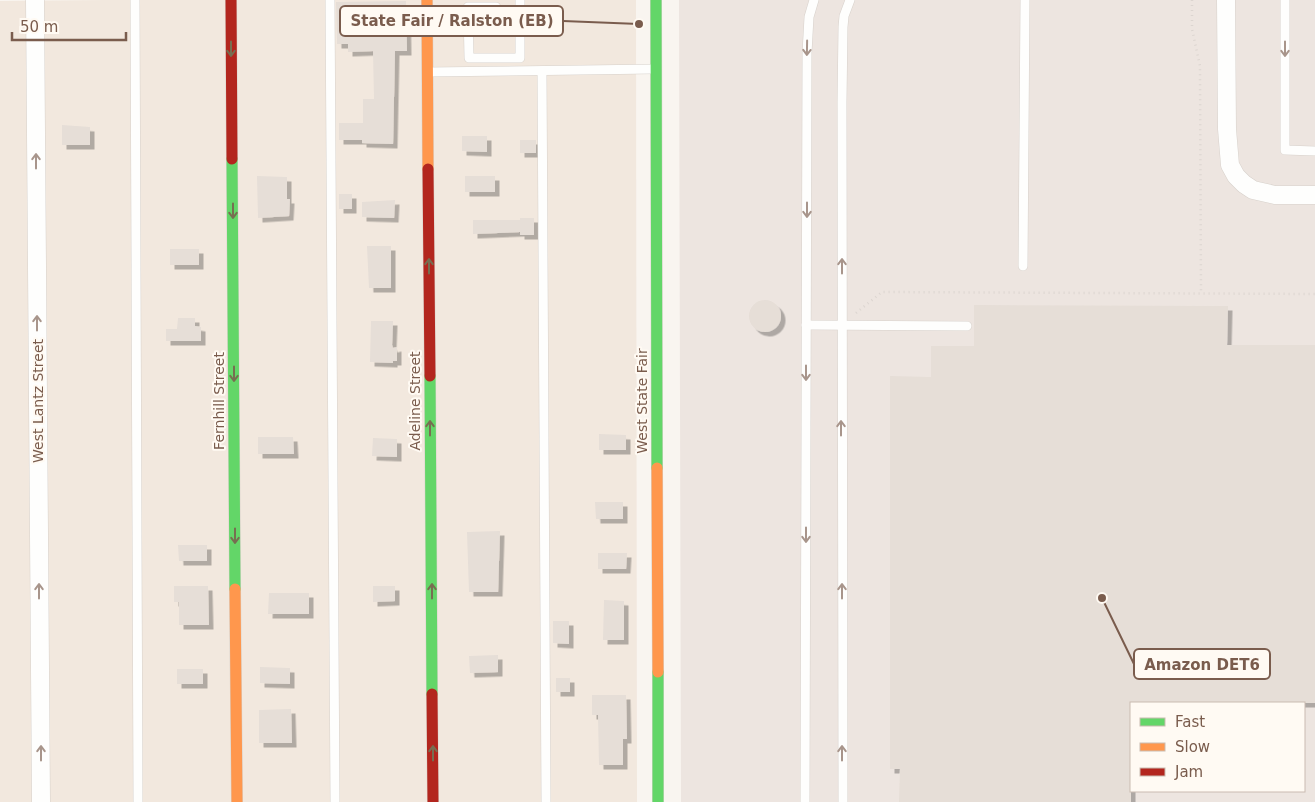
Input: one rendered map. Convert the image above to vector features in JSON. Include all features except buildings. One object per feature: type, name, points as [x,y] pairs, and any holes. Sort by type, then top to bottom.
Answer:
[{"type":"street","name":"West Lantz Street","points":[[35,0],[41,802]]},
{"type":"street","name":"Fernhill Street","points":[[231,0],[237,802]]},
{"type":"street","name":"Adeline Street","points":[[427,0],[433,802]]},
{"type":"street","name":"West State Fair","points":[[656,0],[658,802]]},
{"type":"street","points":[[1226,0],[1227,129],[1230,165],[1236,176],[1253,190],[1275,195],[1315,195]]},
{"type":"lane","points":[[135,0],[138,802]]},
{"type":"lane","points":[[330,0],[335,802]]},
{"type":"lane","points":[[496,7],[468,7],[469,58],[520,58],[520,0]]},
{"type":"lane","points":[[805,802],[807,34],[809,16],[814,0]]},
{"type":"lane","points":[[842,802],[843,27],[844,16],[850,0]]},
{"type":"lane","points":[[1023,266],[1025,0]]},
{"type":"lane","points":[[1285,0],[1285,150],[1315,151]]},
{"type":"lane","points":[[428,72],[655,69]]},
{"type":"lane","points":[[542,71],[546,802]]},
{"type":"lane","points":[[806,325],[967,326]]},
{"type":"path","points":[[1192,0],[1192,29],[1200,66],[1201,294]]},
{"type":"path","points":[[842,325],[882,292],[1315,294]]},
{"type":"shaded area","points":[[636,0],[637,802],[0,802],[0,1]]},
{"type":"shaded area","points":[[679,0],[1315,0],[1315,802],[681,802]]},
{"type":"traffic: fast","points":[[656,0],[657,468]]},
{"type":"traffic: fast","points":[[232,159],[235,589]]},
{"type":"traffic: fast","points":[[430,376],[432,694]]},
{"type":"traffic: fast","points":[[658,672],[658,802]]},
{"type":"traffic: slow","points":[[427,0],[428,169]]},
{"type":"traffic: slow","points":[[657,468],[658,672]]},
{"type":"traffic: slow","points":[[235,589],[237,802]]},
{"type":"traffic: jam","points":[[231,0],[232,159]]},
{"type":"traffic: jam","points":[[428,169],[430,376]]},
{"type":"traffic: jam","points":[[432,694],[433,802]]},
{"type":"place","name":"State Fair / Ralston (EB)","points":[[639,24]]},
{"type":"place","name":"Amazon DET6","points":[[1102,598]]}]
